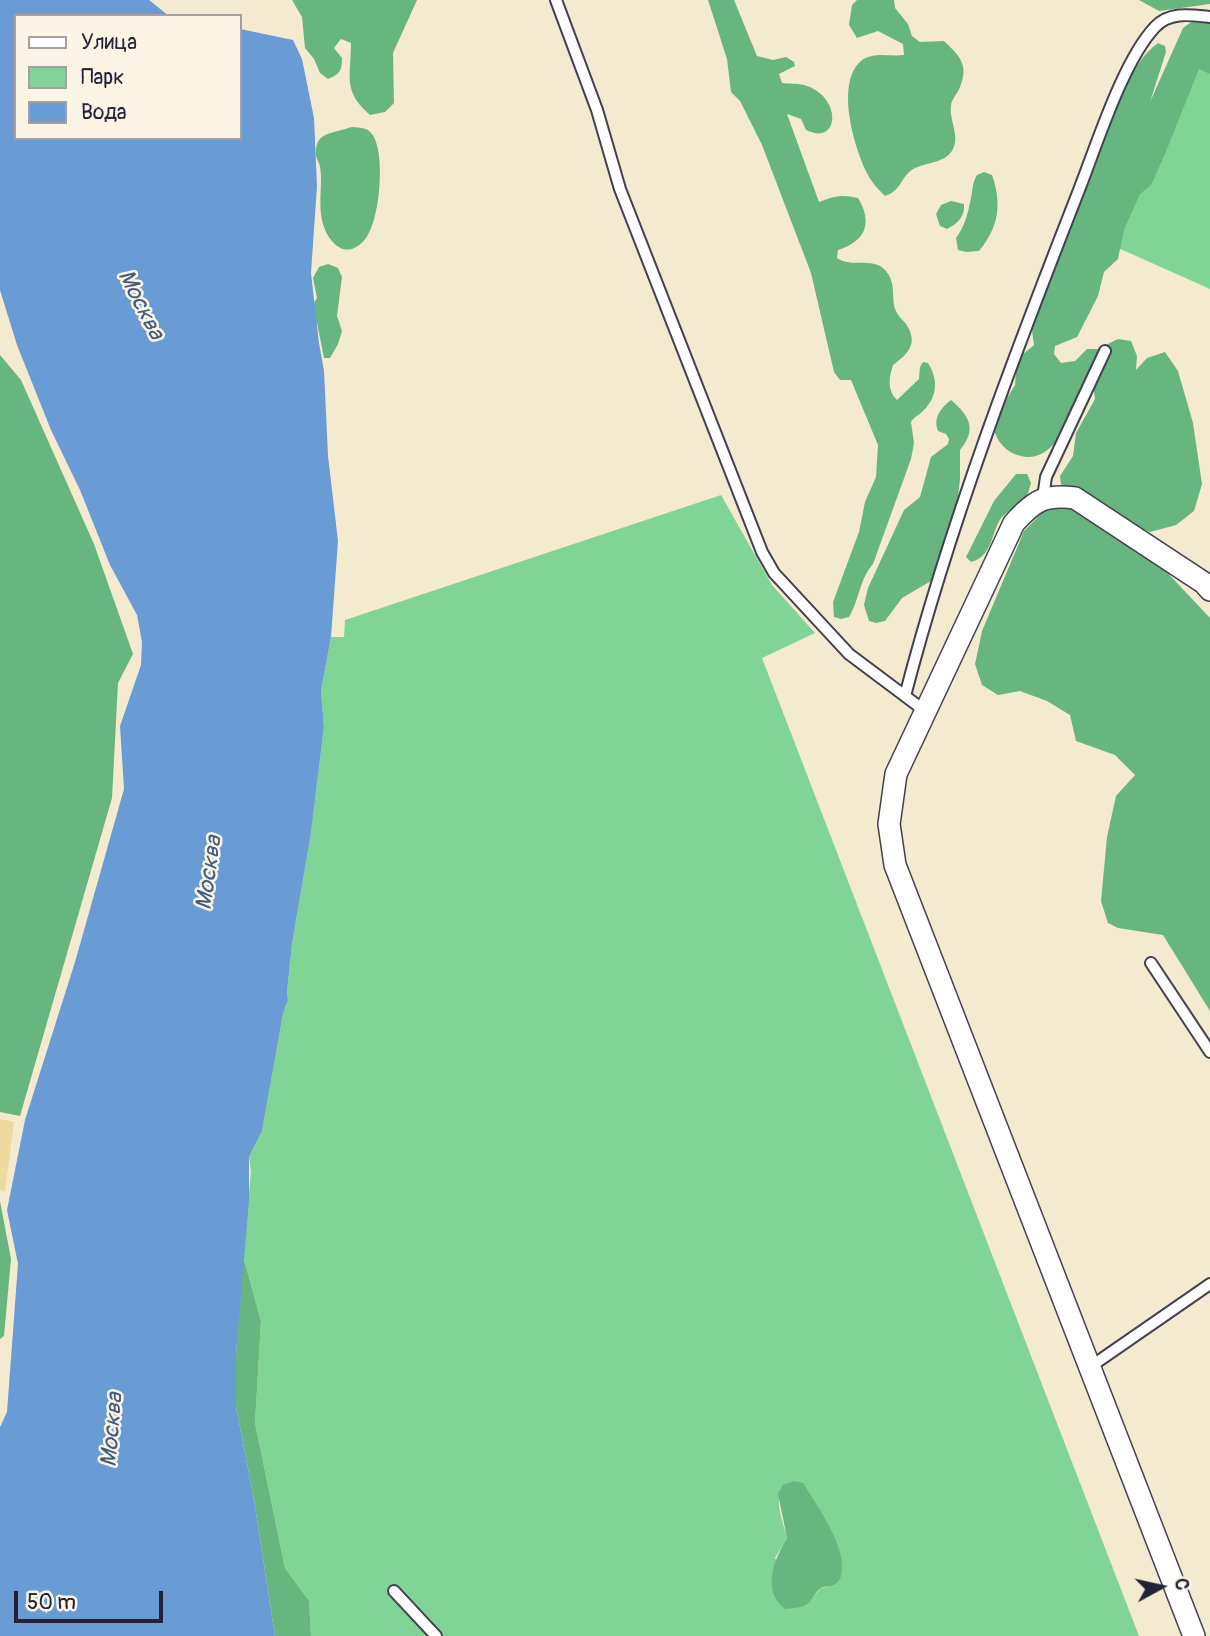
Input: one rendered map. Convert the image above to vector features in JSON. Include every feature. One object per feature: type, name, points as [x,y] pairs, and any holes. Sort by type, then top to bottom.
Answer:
[{"type":"street","points":[[1194,1636],[895,865],[889,824],[896,774],[1014,523],[1028,507],[1044,498],[1075,498],[1204,583],[1210,590]]},
{"type":"lane","points":[[556,0],[597,110],[620,189],[762,552],[774,573],[849,654],[925,711]]},
{"type":"lane","points":[[905,696],[928,607],[984,441],[1118,93],[1143,41],[1157,24],[1169,17],[1186,14],[1210,18]]},
{"type":"lane","points":[[1044,498],[1046,477],[1105,351]]},
{"type":"lane","points":[[1151,963],[1210,1052]]},
{"type":"lane","points":[[1090,1367],[1210,1284]]},
{"type":"lane","points":[[394,1591],[436,1636]]},
{"type":"green space","points":[[292,0],[417,0],[393,53],[394,103],[385,112],[370,115],[355,98],[350,82],[351,43],[341,39],[334,48],[342,58],[338,74],[328,79],[320,73],[305,48],[302,17]]},
{"type":"green space","points":[[708,0],[734,0],[757,56],[773,60],[786,57],[794,62],[795,66],[779,74],[782,83],[804,85],[826,99],[832,118],[831,126],[826,132],[806,130],[801,119],[787,114],[819,202],[847,196],[858,198],[863,207],[866,223],[861,236],[838,250],[837,258],[879,265],[891,280],[894,306],[912,337],[910,348],[893,365],[890,384],[897,400],[919,379],[923,362],[928,363],[934,375],[932,399],[911,422],[914,443],[911,459],[873,564],[865,576],[849,617],[841,619],[834,617],[833,602],[859,532],[865,502],[876,477],[878,445],[851,380],[840,380],[834,372],[811,273],[762,145],[740,101],[731,92],[727,59]]},
{"type":"green space","points":[[857,0],[894,0],[895,8],[908,24],[912,36],[920,42],[944,41],[958,56],[964,73],[951,106],[955,144],[950,154],[910,171],[895,190],[885,196],[870,178],[857,149],[848,100],[849,84],[853,71],[861,61],[876,55],[904,55],[903,44],[878,31],[857,38],[849,25],[852,5]]},
{"type":"green space","points":[[1139,0],[1210,0],[1210,4],[1159,11]]},
{"type":"green space","points":[[1194,20],[1210,22],[1210,74],[1199,69],[1151,185],[1140,194],[1124,230],[1118,259],[1104,272],[1098,296],[1077,337],[1055,346],[1054,354],[1061,363],[1075,361],[1087,349],[1098,349],[1118,339],[1131,341],[1137,356],[1136,370],[1147,358],[1165,352],[1178,371],[1193,423],[1202,484],[1194,511],[1176,525],[1150,532],[1099,509],[1061,484],[1060,476],[1073,456],[1076,433],[1095,399],[1090,386],[1056,442],[1037,456],[1021,456],[1007,450],[997,438],[992,423],[1015,385],[1017,359],[1034,345],[1032,331],[1082,195],[1130,77],[1158,43],[1165,46],[1166,52],[1150,102],[1183,28]]},
{"type":"green space","points":[[1203,51],[1210,54],[1210,289],[1116,247]]},
{"type":"green space","points":[[352,127],[363,128],[372,134],[379,155],[380,186],[375,217],[366,238],[352,249],[345,249],[328,236],[322,220],[321,173],[316,150],[322,137]]},
{"type":"green space","points":[[984,172],[992,175],[995,186],[998,205],[995,224],[979,251],[958,250],[956,238],[966,219],[974,181],[977,175]]},
{"type":"green space","points":[[951,201],[964,204],[964,209],[960,219],[947,229],[940,226],[936,214],[941,205]]},
{"type":"green space","points":[[328,264],[338,268],[342,277],[337,316],[342,331],[330,358],[324,358],[311,307],[317,298],[313,278],[319,267]]},
{"type":"green space","points":[[0,355],[21,380],[94,544],[133,654],[118,683],[112,798],[20,1116],[0,1112]]},
{"type":"green space","points":[[951,400],[967,418],[970,430],[960,450],[957,506],[931,581],[902,598],[885,621],[869,621],[864,605],[868,588],[904,510],[920,497],[931,457],[948,444],[946,434],[938,431],[937,417]]},
{"type":"green space","points":[[1016,474],[1027,474],[1031,483],[1026,500],[1002,517],[988,549],[971,562],[966,557],[994,501]]},
{"type":"green space","points":[[721,495],[772,585],[815,633],[762,658],[1139,1636],[311,1636],[309,1601],[285,1568],[255,1423],[261,1321],[243,1256],[251,1172],[249,1157],[262,1131],[283,1014],[288,1000],[292,944],[311,833],[324,727],[321,691],[331,637],[344,637],[345,620]],"holes":[[[793,1481],[842,1569],[835,1583],[821,1588],[805,1606],[775,1558],[787,1538],[779,1505],[781,1491],[786,1485]]]},
{"type":"green space","points":[[1051,504],[1075,506],[1148,552],[1210,618],[1210,1011],[1163,935],[1118,928],[1108,923],[1101,901],[1107,837],[1116,796],[1135,775],[1115,755],[1076,741],[1070,715],[1047,701],[1020,691],[998,695],[982,685],[975,664],[982,631],[1024,531]]},
{"type":"green space","points":[[0,1201],[11,1259],[4,1336],[0,1339]]},
{"type":"green space","points":[[243,1256],[261,1321],[255,1423],[285,1568],[309,1601],[311,1636],[275,1636],[236,1406],[236,1355]]},
{"type":"green space","points":[[793,1481],[803,1483],[824,1516],[837,1543],[842,1569],[838,1582],[821,1588],[806,1605],[785,1609],[773,1593],[772,1575],[787,1538],[778,1494],[783,1485]]},
{"type":"sand","points":[[0,1119],[14,1122],[5,1192],[0,1190]]},
{"type":"water","name":"Москва","points":[[0,0],[149,0],[166,14],[14,14],[14,140],[242,140],[242,29],[293,40],[302,59],[314,118],[317,186],[311,273],[324,371],[328,456],[338,541],[331,637],[321,691],[324,727],[311,833],[292,944],[288,1000],[283,1014],[262,1131],[249,1157],[249,1200],[236,1355],[236,1406],[275,1636],[0,1636],[0,1427],[7,1412],[18,1264],[7,1210],[25,1120],[75,962],[124,789],[120,726],[141,665],[142,642],[137,615],[110,565],[80,490],[51,430],[17,345],[0,290]]}]
